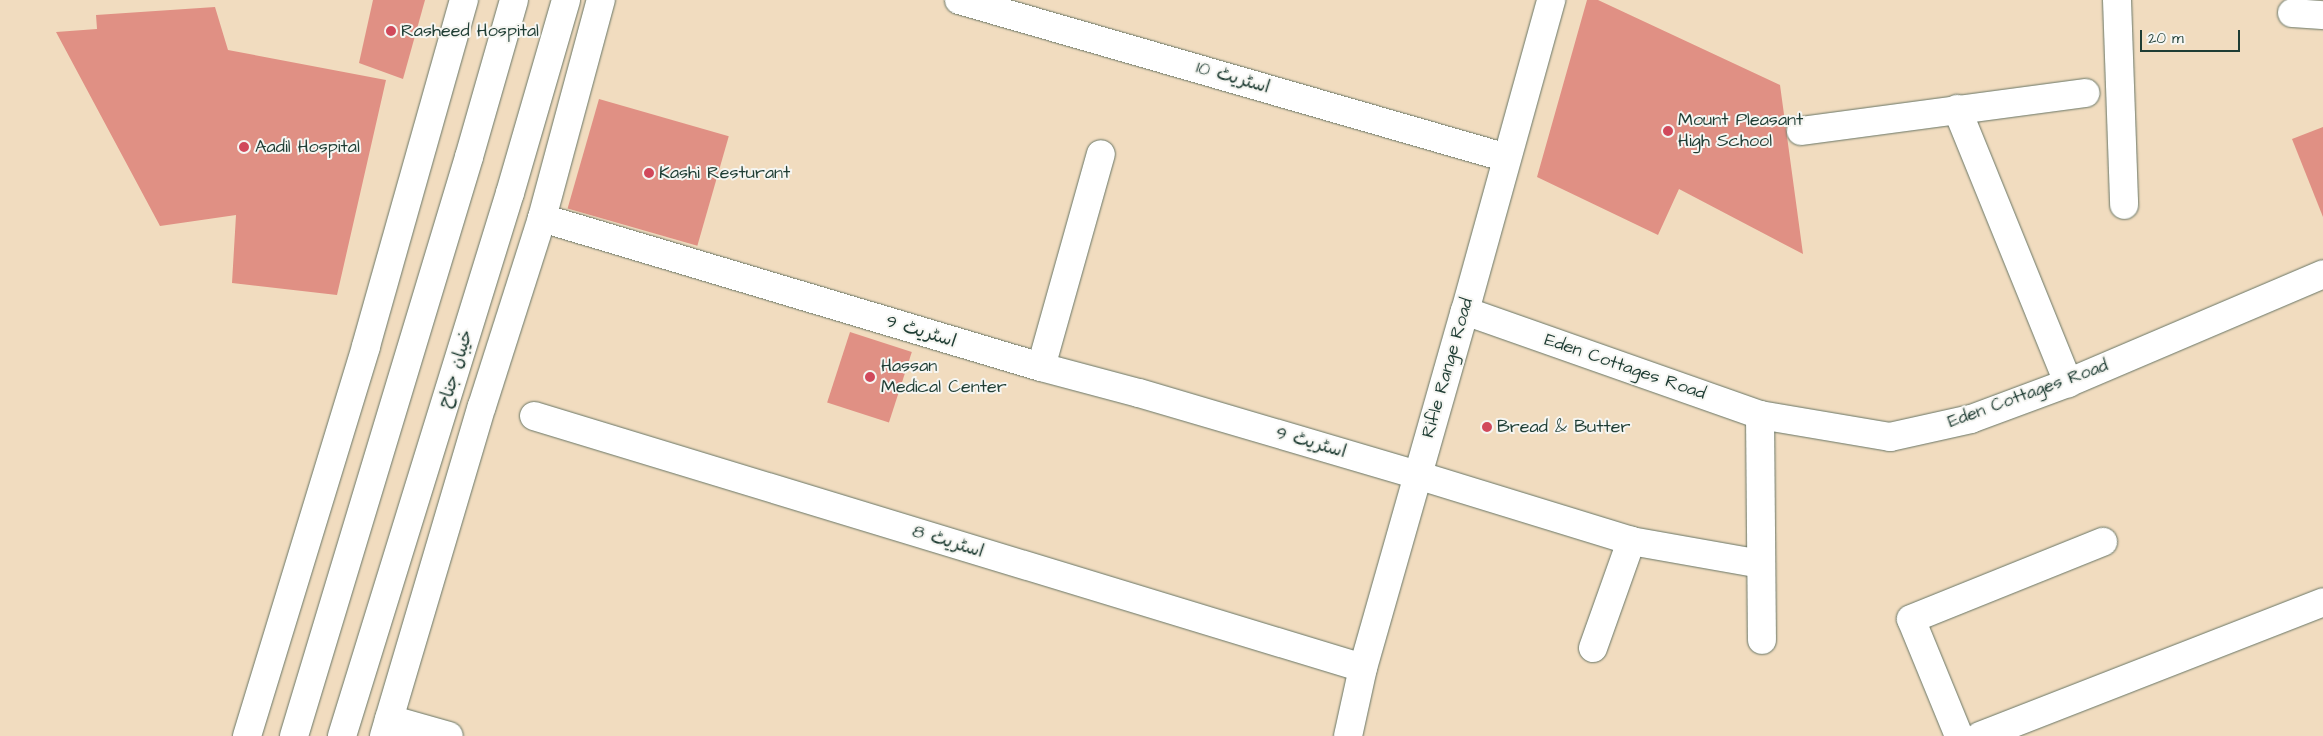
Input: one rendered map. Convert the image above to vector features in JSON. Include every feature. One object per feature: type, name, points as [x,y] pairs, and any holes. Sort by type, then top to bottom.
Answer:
[{"type":"street","points":[[247,736],[366,346],[464,0]]},
{"type":"street","points":[[294,736],[469,157],[514,0]]},
{"type":"street","name":"خیبان جناح","points":[[342,736],[510,193],[566,0]]},
{"type":"street","points":[[449,736],[386,727],[485,397],[542,218],[601,0]]},
{"type":"street","name":"اسٹریٹ 10","points":[[959,0],[1507,158]]},
{"type":"street","name":"Rifle Range Road","points":[[1348,736],[1363,668],[1551,0]]},
{"type":"street","points":[[2117,0],[2124,205]]},
{"type":"street","points":[[2292,13],[2323,15]]},
{"type":"street","points":[[1801,131],[2085,93]]},
{"type":"street","points":[[1957,109],[2068,383]]},
{"type":"street","points":[[1041,367],[1101,154]]},
{"type":"street","name":"اسٹریٹ 9","points":[[542,218],[1041,367],[1148,396],[1417,475],[1631,541],[1761,564]]},
{"type":"street","name":"Eden Cottages Road","points":[[1465,311],[1760,415],[1890,437],[1971,419],[2068,383],[2323,274]]},
{"type":"street","points":[[1760,415],[1762,640]]},
{"type":"street","name":"اسٹریٹ 8","points":[[534,416],[1363,668]]},
{"type":"street","points":[[1594,648],[1631,541]]},
{"type":"street","points":[[1959,736],[1911,619],[2103,542]]},
{"type":"street","points":[[1980,736],[2323,602]]},
{"type":"building","name":"Rasheed Hospital","points":[[373,0],[425,0],[403,79],[359,63]]},
{"type":"building","name":"Mount Pleasant High School","points":[[1587,0],[1598,0],[1780,85],[1803,254],[1679,189],[1658,235],[1537,177]]},
{"type":"building","name":"Aadil Hospital","points":[[215,7],[228,50],[386,80],[337,295],[232,283],[236,215],[160,226],[56,32],[97,29],[96,15]]},
{"type":"building","name":"Kashi Resturant","points":[[599,99],[729,136],[697,246],[568,209]]},
{"type":"building","points":[[2323,127],[2323,217],[2292,139]]},
{"type":"building","name":"Hassan Medical Center","points":[[850,332],[912,352],[889,422],[827,402]]},
{"type":"place","name":"Rasheed Hospital","points":[[391,31]]},
{"type":"place","name":"Mount Pleasant High School","points":[[1668,131]]},
{"type":"place","name":"Aadil Hospital","points":[[244,147]]},
{"type":"place","name":"Kashi Resturant","points":[[649,173]]},
{"type":"place","name":"Hassan Medical Center","points":[[870,377]]},
{"type":"place","name":"Bread & Butter","points":[[1487,427]]}]
